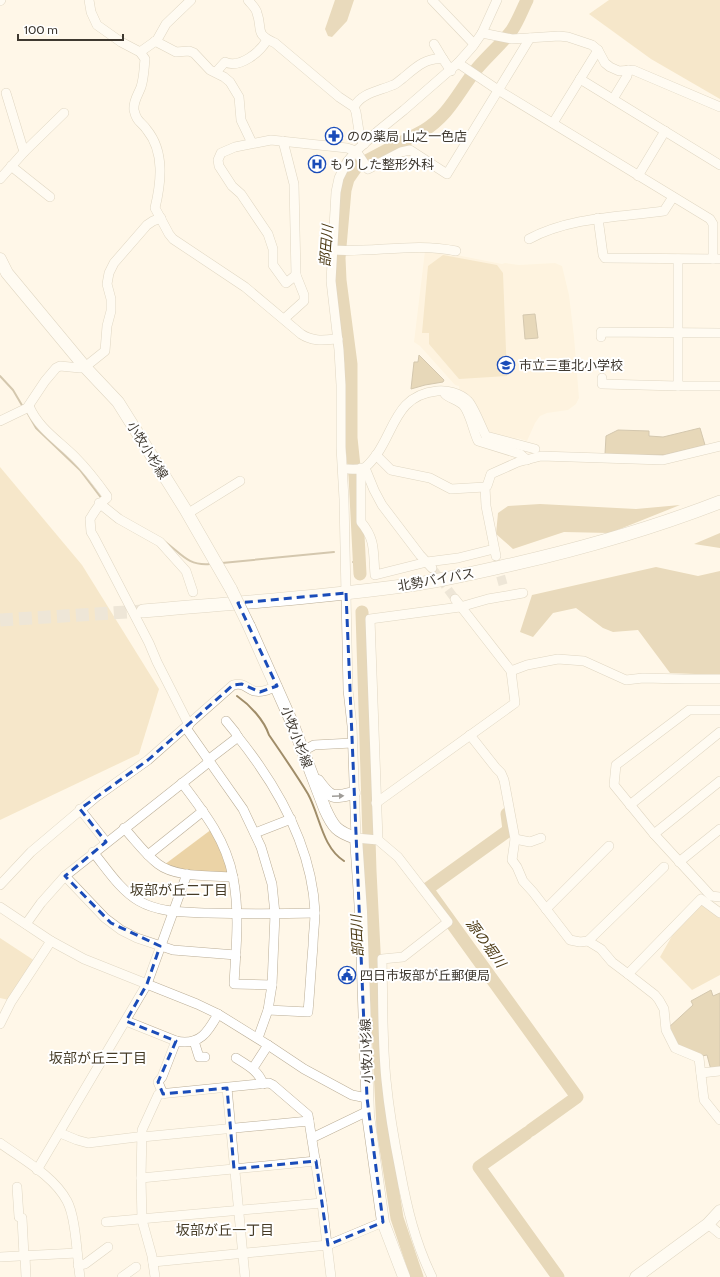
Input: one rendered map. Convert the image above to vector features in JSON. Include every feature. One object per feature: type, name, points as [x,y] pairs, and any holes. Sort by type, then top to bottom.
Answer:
[{"type":"highway","name":"北勢バイパス","points":[[143,611],[346,593],[418,584],[552,555],[672,521],[720,502]]},
{"type":"main road","name":"小牧小杉線","points":[[0,259],[7,273],[85,367],[118,402],[187,514],[230,589],[249,626],[277,686],[332,825],[344,835],[367,839],[361,912],[368,1111],[383,1222],[404,1277]]},
{"type":"main road","points":[[309,766],[325,791],[332,796],[339,797],[354,793]]},
{"type":"main road","points":[[636,1277],[708,1224],[720,1211]]},
{"type":"street","points":[[89,0],[91,12],[97,25],[121,42],[140,52],[145,59],[141,87],[134,101],[134,111],[137,120],[147,129],[153,140],[159,157],[160,187],[155,208],[169,234],[180,244],[245,287],[308,339],[338,339]]},
{"type":"street","points":[[140,52],[157,40],[166,24],[191,0]]},
{"type":"street","points":[[248,0],[257,11],[260,31],[267,40],[275,43],[339,97],[354,107],[360,138],[364,144]]},
{"type":"street","points":[[432,0],[474,44]]},
{"type":"street","points":[[432,1277],[422,1256],[414,1232],[404,1190],[393,1131],[386,1079],[382,959],[403,956],[448,922],[398,857],[367,839],[354,793],[348,690],[345,469],[341,447],[341,384],[338,339],[331,281],[338,185],[346,162],[359,155],[364,144],[451,71],[482,33],[497,0]]},
{"type":"street","points":[[482,33],[512,39],[559,36],[568,37],[592,45],[598,50],[605,63],[610,67],[619,71],[633,70],[719,105]]},
{"type":"street","points":[[296,275],[286,283],[273,265],[273,249],[268,234],[241,194],[232,186],[219,166],[219,156],[224,151],[252,143],[271,140],[283,141],[347,148],[359,155],[368,169],[401,152],[410,150],[447,174],[530,38]]},
{"type":"street","points":[[216,72],[225,62],[234,64],[243,62],[264,46],[267,40]]},
{"type":"street","points":[[155,41],[176,52],[189,51],[194,53],[206,66],[230,82],[236,91],[241,120],[252,143]]},
{"type":"street","points":[[434,44],[451,71]]},
{"type":"street","points":[[553,123],[598,50]]},
{"type":"street","points":[[354,107],[356,102],[361,98],[393,86],[417,65],[433,59],[443,59]]},
{"type":"street","points":[[458,63],[498,90],[710,219],[713,224],[716,259],[605,258],[603,255],[598,218]]},
{"type":"street","points":[[613,99],[627,76],[628,70]]},
{"type":"street","points":[[580,79],[720,165]]},
{"type":"street","points":[[6,93],[24,152]]},
{"type":"street","points":[[0,179],[24,152],[64,113]]},
{"type":"street","points":[[638,176],[665,131]]},
{"type":"street","points":[[283,141],[294,184],[296,275],[304,295],[304,300],[284,319]]},
{"type":"street","points":[[11,166],[50,197]]},
{"type":"street","points":[[529,239],[546,230],[598,218],[664,211],[673,197]]},
{"type":"street","points":[[0,421],[26,408],[56,368],[60,366],[85,367],[105,351],[107,326],[111,311],[107,278],[112,267],[147,225],[160,218]]},
{"type":"street","points":[[334,250],[346,251],[423,247],[456,251]]},
{"type":"street","points":[[678,259],[678,386]]},
{"type":"street","points":[[601,338],[601,332],[720,333]]},
{"type":"street","points":[[602,378],[602,384],[720,386]]},
{"type":"street","points":[[345,469],[362,468],[376,455],[403,407],[420,396],[435,391],[452,392],[468,401],[486,436],[535,449]]},
{"type":"street","points":[[443,391],[464,406],[478,441],[520,454],[527,460]]},
{"type":"street","points":[[26,408],[37,422],[90,474],[107,496],[90,519],[91,532],[116,582],[150,643],[157,662],[187,726],[209,761],[239,803],[255,833],[264,857],[272,884],[275,914],[272,985],[268,1010],[258,1038]]},
{"type":"street","points":[[362,468],[361,522],[373,541],[375,574],[495,552],[486,506],[485,487],[487,486],[491,474],[518,462],[541,456],[663,460],[720,446]]},
{"type":"street","points":[[376,455],[391,470],[430,478],[451,489],[485,487]]},
{"type":"street","points":[[362,468],[382,505],[420,555],[430,565]]},
{"type":"street","points":[[187,514],[240,481]]},
{"type":"street","points":[[102,501],[119,519],[160,542],[186,571],[193,592]]},
{"type":"street","points":[[367,839],[376,803],[370,619],[460,607],[488,599],[505,592],[523,593]]},
{"type":"street","points":[[376,803],[470,735],[516,704],[511,671],[454,599]]},
{"type":"street","points":[[511,671],[527,665],[558,658],[584,662],[626,680],[643,678],[720,679]]},
{"type":"street","points":[[0,885],[31,852],[96,797],[148,760],[230,687],[242,684],[254,691],[260,692],[277,686]]},
{"type":"street","points":[[720,710],[689,710],[616,765],[614,785],[654,834],[711,896],[720,897]]},
{"type":"street","points":[[226,721],[256,760],[272,784],[291,819],[307,866],[311,883],[315,913],[308,1012],[268,1010]]},
{"type":"street","points":[[630,806],[720,732]]},
{"type":"street","points":[[470,735],[501,773],[507,791],[515,839],[512,860],[523,881],[570,940],[580,942],[588,941],[664,867]]},
{"type":"street","points":[[26,924],[41,903],[65,876],[93,852],[238,738]]},
{"type":"street","points":[[303,751],[314,745],[352,743]]},
{"type":"street","points":[[654,834],[720,780]]},
{"type":"street","points":[[182,783],[204,811],[214,828],[224,847],[233,877],[237,895],[238,914],[234,984],[272,985]]},
{"type":"street","points":[[80,810],[106,842]]},
{"type":"street","points":[[148,855],[204,811]]},
{"type":"street","points":[[255,833],[291,819]]},
{"type":"street","points":[[124,828],[158,865],[167,870],[187,874],[233,877]]},
{"type":"street","points":[[679,862],[720,829]]},
{"type":"street","points":[[515,839],[530,842],[541,838]]},
{"type":"street","points":[[546,909],[609,846]]},
{"type":"street","points":[[93,852],[121,886],[134,898],[149,906],[174,911],[238,914],[315,913]]},
{"type":"street","points":[[37,1170],[147,984],[187,874]]},
{"type":"street","points":[[65,876],[98,912],[111,923],[137,938],[173,950],[236,954]]},
{"type":"street","points":[[628,974],[701,899],[720,913]]},
{"type":"street","points":[[0,907],[51,941],[104,968],[197,1004],[218,1014],[258,1038],[304,1069],[352,1095],[367,1098]]},
{"type":"street","points":[[0,1024],[11,1002],[51,941]]},
{"type":"street","points":[[588,941],[601,949],[612,962],[659,1000],[664,1009],[666,1030],[675,1048],[699,1058],[704,1100],[720,1120]]},
{"type":"street","points":[[126,1021],[182,1042],[194,1041],[206,1034],[218,1014]]},
{"type":"street","points":[[163,1094],[158,1082],[162,1077],[176,1041]]},
{"type":"street","points":[[194,1041],[199,1057],[206,1057]]},
{"type":"street","points":[[253,1068],[268,1045]]},
{"type":"street","points":[[236,1058],[253,1068],[261,1077],[263,1084]]},
{"type":"street","points":[[701,1073],[720,1071]]},
{"type":"street","points":[[155,1277],[153,1262],[142,1220],[141,1178],[142,1130],[158,1095],[269,1083],[308,1115],[328,1245],[331,1277]]},
{"type":"street","points":[[227,1088],[245,1277]]},
{"type":"street","points":[[312,1138],[368,1111]]},
{"type":"street","points":[[60,1133],[77,1140],[88,1142],[309,1122]]},
{"type":"street","points":[[1,1146],[57,1185],[68,1202],[72,1214],[80,1277]]},
{"type":"street","points":[[141,1178],[316,1161]]},
{"type":"street","points":[[17,1187],[18,1217],[22,1218],[26,1277]]},
{"type":"street","points":[[106,1222],[322,1203]]},
{"type":"street","points":[[153,1262],[328,1245],[383,1222]]},
{"type":"street","points":[[708,1224],[720,1234]]},
{"type":"street","points":[[78,1265],[85,1264],[108,1247]]},
{"type":"street","points":[[0,1257],[77,1253]]},
{"type":"street","points":[[122,1277],[136,1267]]},
{"type":"highlighted area","points":[[346,593],[367,1098],[383,1222],[328,1245],[316,1161],[234,1169],[227,1088],[163,1094],[158,1082],[176,1041],[126,1021],[147,984],[160,946],[111,923],[65,876],[106,842],[80,809],[148,760],[233,685],[242,684],[260,692],[277,686],[238,603]]},
{"type":"shaded area","points":[[335,0],[354,0],[347,21],[332,37],[328,36],[325,29]]},
{"type":"shaded area","points":[[609,0],[720,0],[720,99],[651,59],[589,14]]},
{"type":"shaded area","name":"市立三重北小学校","points":[[425,251],[446,253],[502,264],[519,265],[555,263],[562,266],[569,295],[579,398],[576,404],[568,410],[547,413],[540,416],[535,423],[527,441],[517,438],[517,440],[493,435],[489,432],[460,393],[459,386],[455,385],[420,346],[414,342]]},
{"type":"shaded area","points":[[443,255],[497,265],[503,273],[507,376],[459,379],[429,344],[429,333],[422,333],[428,266]]},
{"type":"shaded area","points":[[535,314],[538,338],[525,339],[523,315]]},
{"type":"shaded area","points":[[419,355],[444,380],[443,382],[411,389],[414,362],[418,362]]},
{"type":"shaded area","points":[[700,428],[705,445],[664,455],[605,454],[606,436],[618,430],[649,431],[649,436],[663,437]]},
{"type":"shaded area","points":[[0,467],[82,565],[159,689],[139,754],[0,820]]},
{"type":"shaded area","points":[[540,504],[636,509],[680,505],[610,533],[564,532],[513,549],[496,534],[498,513],[508,506]]},
{"type":"shaded area","points":[[720,533],[720,548],[694,544]]},
{"type":"shaded area","points":[[656,567],[698,576],[720,571],[720,675],[670,673],[638,630],[613,632],[603,628],[576,608],[553,613],[533,637],[520,632],[532,595]]},
{"type":"shaded area","points":[[212,829],[221,845],[228,874],[180,871],[164,865]]},
{"type":"shaded area","points":[[702,903],[720,916],[720,975],[692,990],[660,957],[677,927]]},
{"type":"shaded area","points":[[0,938],[35,961],[9,1000],[0,998]]},
{"type":"shaded area","points":[[711,990],[713,996],[720,993],[720,1069],[711,1070],[707,1055],[702,1056],[675,1045],[668,1028],[693,1005],[691,1001]]},
{"type":"waterway","name":"部田川","points":[[360,574],[355,476],[351,438],[351,364],[340,280],[339,258],[345,190],[348,179],[357,166],[423,131],[440,118],[452,104],[475,71],[512,30],[527,0]]},
{"type":"waterway","points":[[0,376],[13,390],[23,407]]},
{"type":"waterway","points":[[27,412],[36,428],[80,470],[102,499]]},
{"type":"waterway","points":[[164,541],[190,561],[210,564]]},
{"type":"waterway","points":[[222,563],[334,552]]},
{"type":"waterway","name":"部田川","points":[[353,562],[360,565]]},
{"type":"waterway","name":"部田川","points":[[362,612],[370,871],[383,1129],[397,1218],[417,1277]]},
{"type":"waterway","points":[[237,696],[252,708],[264,724],[269,735],[308,794],[322,830],[331,848],[344,861]]},
{"type":"waterway","name":"源の堀川","points":[[507,814],[509,830],[427,889],[577,1097],[531,1130]]},
{"type":"waterway","name":"源の堀川","points":[[527,1133],[479,1167],[558,1277]]},
{"type":"tunnel","points":[[497,563],[504,588]]},
{"type":"tunnel","points":[[432,568],[455,599]]},
{"type":"tunnel","points":[[0,620],[143,611]]},
{"type":"place","name":"のの薬局 山之一色店","points":[[334,136]]},
{"type":"place","name":"もりした整形外科","points":[[317,164]]},
{"type":"place","name":"市立三重北小学校","points":[[506,365]]},
{"type":"place","name":"四日市坂部が丘郵便局","points":[[347,975]]},
{"type":"district","name":"坂部が丘二丁目","points":[[179,890]]},
{"type":"district","name":"坂部が丘三丁目","points":[[98,1058]]},
{"type":"district","name":"坂部が丘一丁目","points":[[225,1230]]}]
